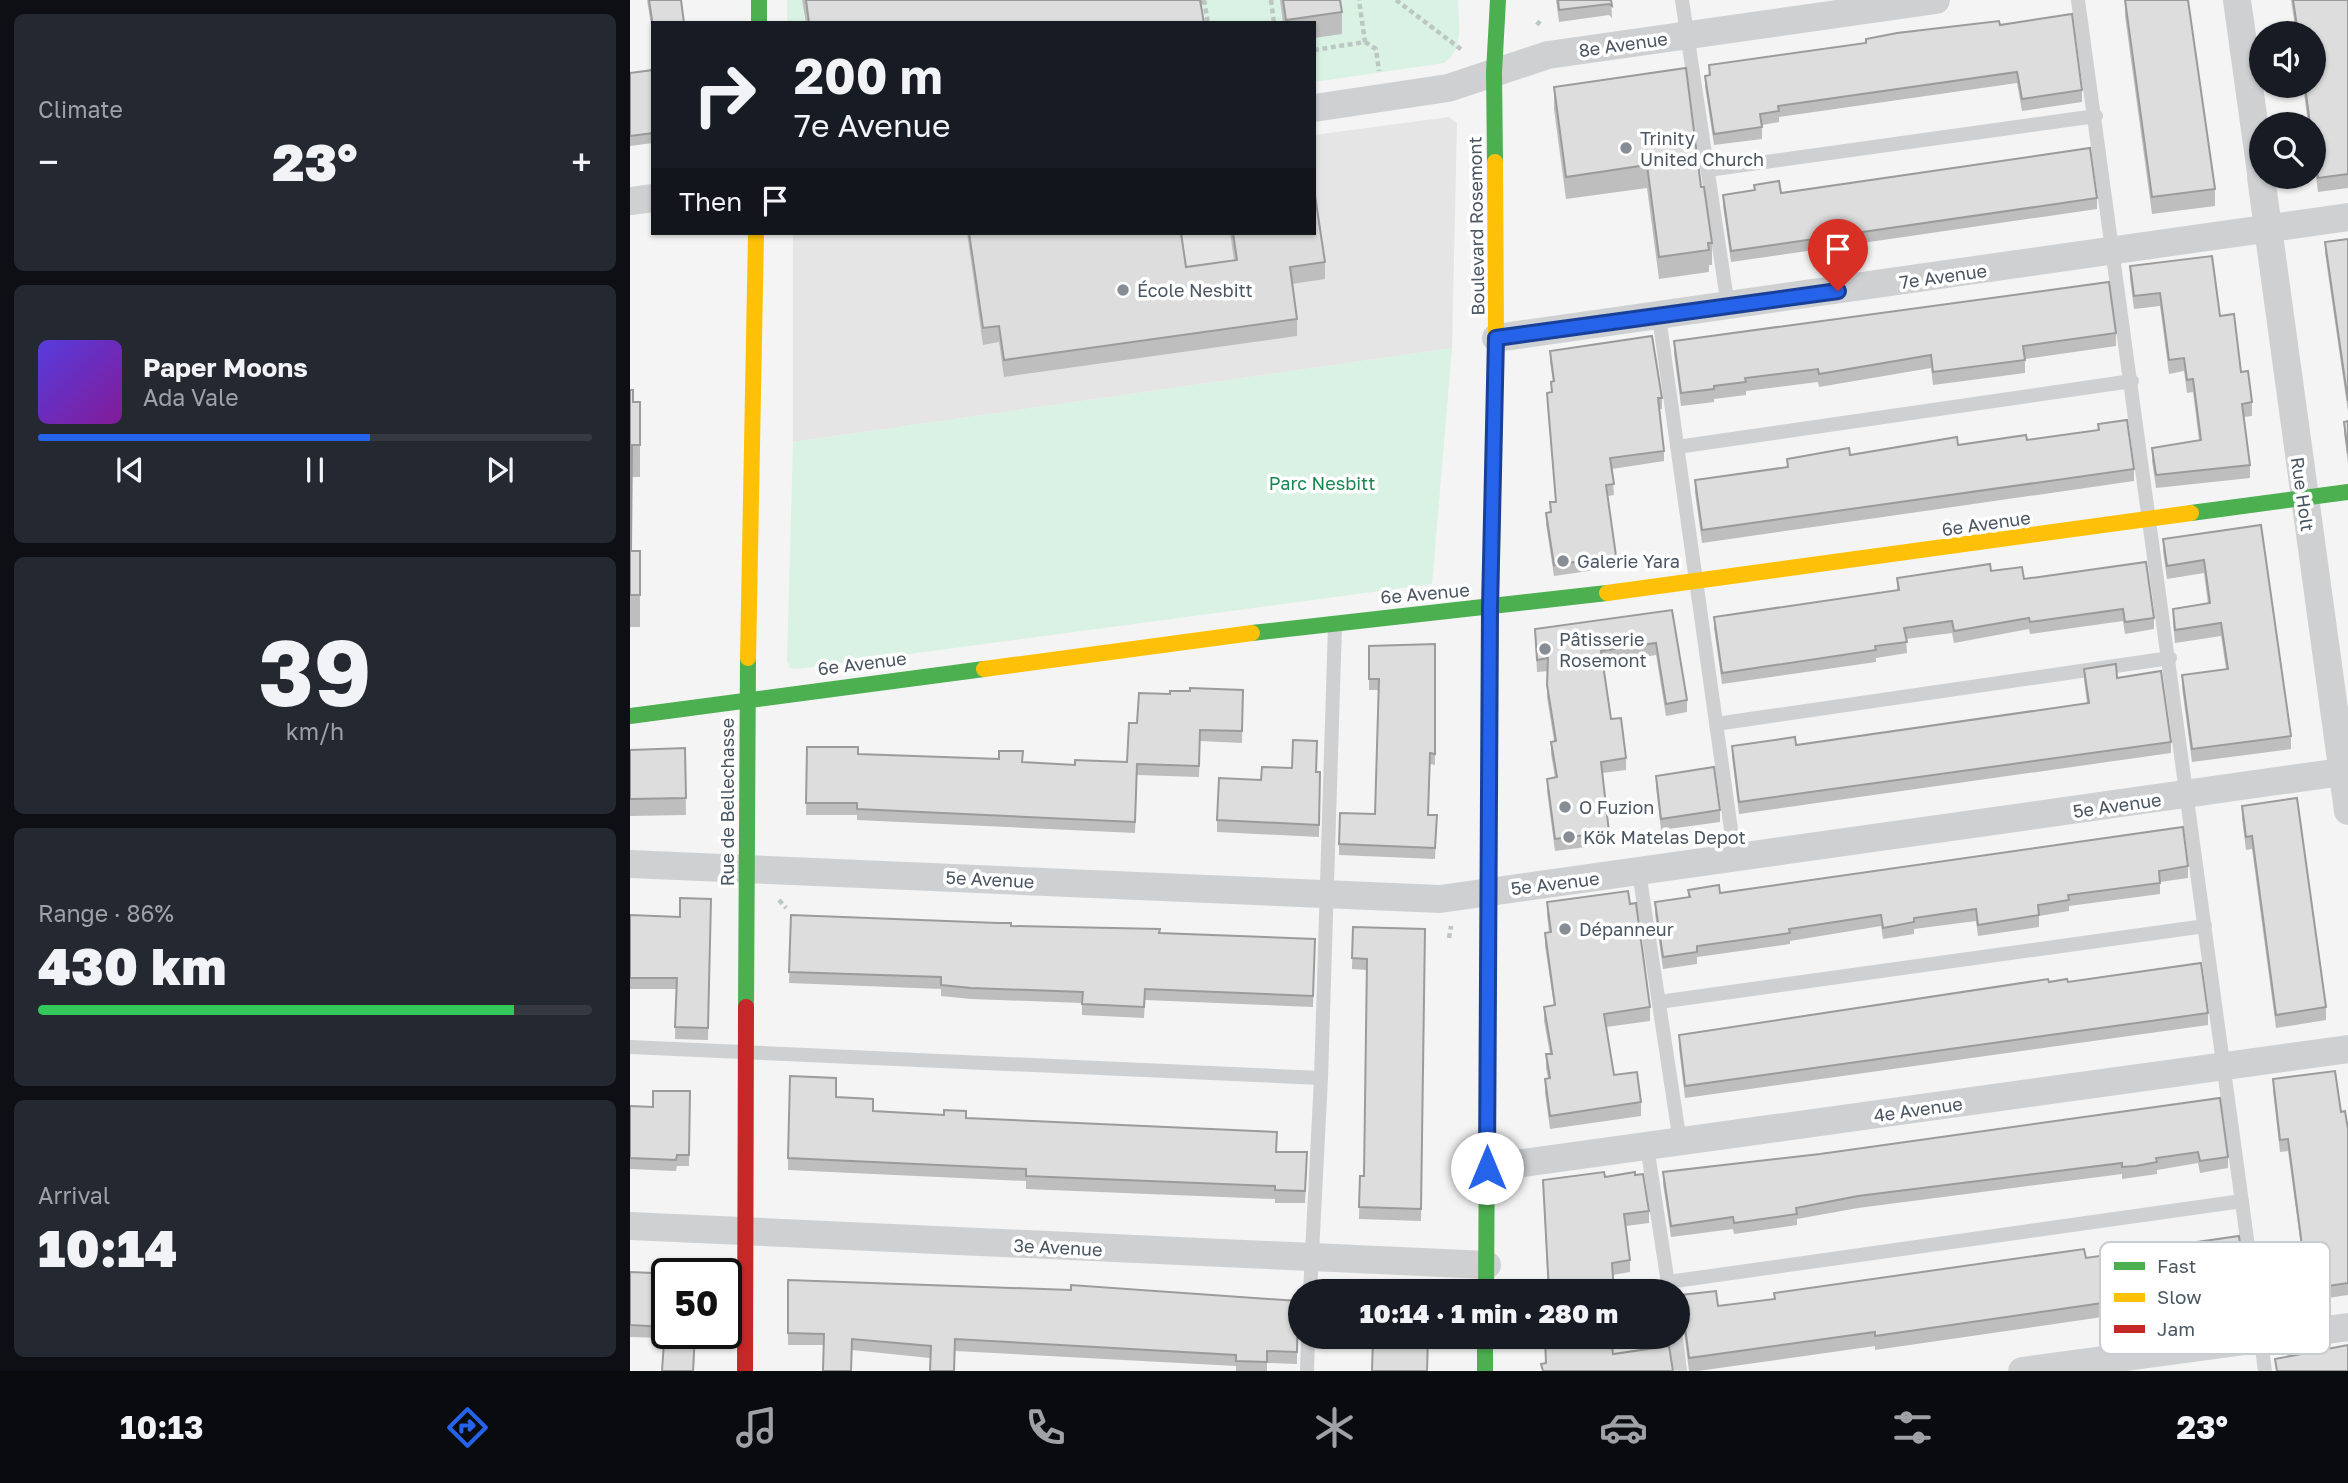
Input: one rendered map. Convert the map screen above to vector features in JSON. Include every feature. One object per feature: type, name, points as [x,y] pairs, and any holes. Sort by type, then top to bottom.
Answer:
[{"type":"street","points":[[759,0],[759,21]]},
{"type":"street","name":"Boulevard Rosemont","points":[[1486,1278],[1490,607],[1496,338],[1494,72],[1498,0]]},
{"type":"street","name":"8e Avenue","points":[[1316,108],[1448,88],[1548,55],[1936,0]]},
{"type":"street","name":"Rue Holt","points":[[2237,0],[2252,112]]},
{"type":"street","name":"Rue Holt","points":[[2263,189],[2304,498],[2345,771],[2348,811]]},
{"type":"street","points":[[630,201],[651,198]]},
{"type":"street","name":"7e Avenue","points":[[1496,338],[2348,218]]},
{"type":"street","name":"Rue de Bellechasse","points":[[745,1371],[747,698],[756,235]]},
{"type":"street","name":"6e Avenue","points":[[630,716],[747,698],[1335,622],[1490,607],[1697,581],[2348,492]]},
{"type":"street","name":"5e Avenue","points":[[630,864],[1440,899],[1639,873],[2345,771]]},
{"type":"street","name":"4e Avenue","points":[[1487,1168],[2348,1049]]},
{"type":"street","name":"3e Avenue","points":[[630,1226],[1311,1259],[1486,1278]]},
{"type":"street","points":[[2330,1329],[2348,1327]]},
{"type":"street","points":[[1485,1349],[1485,1371]]},
{"type":"street","points":[[2022,1371],[2145,1354]]},
{"type":"lane","points":[[1682,0],[1728,306]]},
{"type":"lane","points":[[2078,0],[2248,1242]]},
{"type":"lane","points":[[1708,170],[2095,116]]},
{"type":"lane","points":[[1659,317],[1735,858]]},
{"type":"lane","points":[[1677,447],[2132,381]]},
{"type":"lane","points":[[1310,1279],[1321,1078],[1335,622]]},
{"type":"lane","points":[[1716,724],[2170,658]]},
{"type":"lane","points":[[1639,873],[1681,1142]]},
{"type":"lane","points":[[1659,1002],[2205,926]]},
{"type":"lane","points":[[630,1047],[1321,1078]]},
{"type":"lane","points":[[1647,1146],[1667,1279]]},
{"type":"lane","points":[[1690,1284],[2242,1201]]},
{"type":"lane","points":[[1307,1371],[1308,1349]]},
{"type":"lane","points":[[1677,1349],[1680,1371]]},
{"type":"path","points":[[1205,0],[1208,21]]},
{"type":"path","points":[[1271,0],[1274,21]]},
{"type":"path","points":[[1359,0],[1365,42]]},
{"type":"path","points":[[1396,0],[1462,50]]},
{"type":"path","points":[[1316,50],[1365,42],[1376,49],[1380,75]]},
{"type":"path","points":[[1449,938],[1451,926]]},
{"type":"shaded area","name":"École Nesbitt","points":[[1449,117],[1457,123],[1452,348],[793,442],[793,235],[1316,235],[1316,135]]},
{"type":"green space","points":[[787,0],[1458,0],[1459,35],[1455,50],[1444,63],[1316,82],[1316,21],[787,21]]},
{"type":"green space","name":"Parc Nesbitt","points":[[1452,348],[1432,584],[790,668],[787,661],[793,442]]},
{"type":"building","points":[[649,0],[681,0],[684,21],[652,21]]},
{"type":"building","points":[[806,0],[1200,0],[1204,21],[809,21]]},
{"type":"building","points":[[1283,0],[1340,0],[1342,12],[1286,20]]},
{"type":"building","points":[[1558,0],[1611,0],[1612,6],[1609,4],[1559,10]]},
{"type":"building","points":[[2125,0],[2188,0],[2215,189],[2152,197]]},
{"type":"building","points":[[2293,0],[2348,0],[2348,174],[2326,177],[2326,112],[2308,112],[2307,98],[2326,98],[2326,21],[2296,21]]},
{"type":"building","points":[[2072,14],[2082,90],[2022,99],[2017,72],[1778,106],[1779,111],[1760,114],[1762,127],[1714,134],[1705,76],[1710,75],[1709,65],[1866,43],[1866,39],[1897,33],[1999,21],[2000,25]]},
{"type":"building","name":"Trinity United Church","points":[[1686,68],[1701,187],[1704,187],[1712,243],[1708,243],[1709,250],[1659,257],[1647,165],[1566,177],[1554,87]]},
{"type":"building","points":[[651,70],[651,133],[630,136],[630,73]]},
{"type":"building","points":[[2090,148],[2097,198],[1731,251],[1723,195],[1755,190],[1754,185],[1779,181],[1781,193]]},
{"type":"building","name":"École Nesbitt","points":[[1316,202],[1325,262],[1290,267],[1297,319],[1004,360],[999,326],[983,328],[969,235],[1181,235],[1186,267],[1237,260],[1233,235],[1316,235]]},
{"type":"building","points":[[2348,239],[2348,401],[2325,242]]},
{"type":"building","points":[[2212,256],[2220,316],[2234,314],[2241,372],[2248,371],[2252,402],[2242,404],[2250,465],[2156,475],[2152,448],[2201,440],[2193,379],[2187,380],[2184,358],[2169,360],[2160,293],[2134,296],[2130,266]]},
{"type":"building","points":[[2109,282],[2116,333],[2023,346],[2025,360],[1933,372],[1931,355],[1819,374],[1818,369],[1745,378],[1746,382],[1681,393],[1674,341]]},
{"type":"building","points":[[1652,336],[1662,398],[1658,398],[1664,451],[1610,458],[1614,484],[1606,485],[1616,556],[1554,565],[1546,513],[1551,512],[1550,502],[1556,502],[1547,393],[1552,392],[1551,382],[1554,381],[1550,351]]},
{"type":"building","points":[[630,390],[633,390],[633,402],[640,402],[640,445],[632,445],[631,551],[640,551],[640,595],[630,595]]},
{"type":"building","points":[[2127,420],[2134,469],[1702,530],[1695,480],[1788,467],[1787,459],[1849,448],[1850,455],[1957,437],[1958,445],[2026,435],[2027,440],[2099,430],[2098,424]]},
{"type":"building","points":[[2348,421],[2348,453],[2344,422]]},
{"type":"building","points":[[2261,525],[2291,736],[2192,749],[2182,675],[2228,669],[2221,623],[2175,630],[2173,609],[2210,603],[2204,560],[2167,566],[2163,539]]},
{"type":"building","points":[[2146,562],[2154,618],[2125,622],[2123,609],[2030,622],[2029,618],[1954,631],[1952,621],[1904,628],[1907,642],[1875,646],[1876,650],[1722,673],[1714,617],[1899,590],[1897,578],[1990,564],[1991,571],[2022,567],[2024,579]]},
{"type":"building","points":[[1672,610],[1687,700],[1666,704],[1656,643],[1601,651],[1611,719],[1621,718],[1626,758],[1601,762],[1609,832],[1555,839],[1547,779],[1557,777],[1551,742],[1556,741],[1547,685],[1548,658],[1537,660],[1535,629]]},
{"type":"building","points":[[1435,644],[1435,754],[1430,753],[1428,815],[1437,815],[1435,848],[1339,844],[1340,813],[1375,814],[1379,679],[1369,679],[1369,646]]},
{"type":"building","points":[[2116,664],[2117,678],[2161,671],[2171,742],[1739,802],[1732,746],[1795,737],[1796,745],[2089,703],[2084,669]]},
{"type":"building","points":[[1190,688],[1243,690],[1242,731],[1200,730],[1199,766],[1137,764],[1135,822],[857,809],[857,803],[806,803],[807,747],[858,747],[858,754],[999,759],[999,751],[1023,751],[1022,762],[1075,765],[1075,760],[1127,762],[1129,723],[1137,723],[1139,693],[1170,694],[1170,691],[1190,691]]},
{"type":"building","points":[[1293,740],[1317,741],[1316,772],[1320,772],[1319,825],[1217,820],[1219,778],[1261,780],[1262,767],[1292,768]]},
{"type":"building","points":[[685,748],[686,798],[630,799],[630,750]]},
{"type":"building","points":[[1714,767],[1720,810],[1661,819],[1656,776]]},
{"type":"building","points":[[2297,798],[2326,1007],[2276,1015],[2252,836],[2246,837],[2242,806]]},
{"type":"building","points":[[2183,827],[2188,866],[2159,871],[2160,883],[2068,895],[2069,900],[2038,905],[2039,915],[1978,925],[1976,909],[1914,918],[1914,922],[1883,928],[1881,915],[1789,929],[1790,933],[1697,946],[1697,952],[1663,957],[1655,902],[1690,897],[1688,890],[1719,885],[1720,893]]},
{"type":"building","points":[[1628,891],[1630,904],[1636,903],[1650,1007],[1604,1014],[1614,1075],[1637,1072],[1641,1102],[1550,1116],[1545,1079],[1550,1078],[1546,1054],[1552,1054],[1544,1007],[1555,1005],[1545,933],[1551,932],[1547,902]]},
{"type":"building","points":[[680,898],[711,899],[708,1028],[675,1027],[677,978],[630,978],[630,915],[680,917]]},
{"type":"building","points":[[791,915],[1011,923],[1011,926],[1160,929],[1159,933],[1315,939],[1313,996],[1145,989],[1144,1007],[1082,1004],[1083,992],[941,985],[941,977],[789,972]]},
{"type":"building","points":[[1353,927],[1425,929],[1421,1209],[1359,1207],[1360,1176],[1364,1176],[1367,959],[1352,958]]},
{"type":"building","points":[[2201,963],[2208,1013],[1685,1086],[1679,1035],[2048,979],[2049,982],[2067,979],[2068,982]]},
{"type":"building","points":[[2335,1071],[2341,1112],[2345,1111],[2348,1129],[2348,1283],[2330,1286],[2330,1242],[2302,1242],[2288,1139],[2280,1140],[2273,1079]]},
{"type":"building","points":[[790,1076],[836,1078],[836,1097],[873,1099],[873,1111],[944,1115],[944,1110],[966,1111],[966,1118],[1277,1132],[1276,1152],[1307,1152],[1305,1191],[1275,1190],[1275,1186],[1026,1176],[1026,1169],[788,1158]]},
{"type":"building","points":[[653,1091],[690,1091],[689,1155],[677,1155],[676,1160],[630,1158],[630,1106],[653,1107]]},
{"type":"building","points":[[2220,1098],[2228,1157],[2200,1161],[2198,1152],[2156,1158],[2157,1162],[2136,1166],[2122,1167],[2122,1163],[1858,1196],[1796,1208],[1797,1214],[1734,1223],[1733,1217],[1671,1226],[1663,1172],[1820,1154]]},
{"type":"building","points":[[1604,1172],[1605,1177],[1635,1172],[1635,1175],[1643,1174],[1649,1211],[1624,1214],[1630,1260],[1612,1263],[1613,1279],[1548,1279],[1543,1180]]},
{"type":"building","points":[[2239,1236],[2240,1242],[2197,1242]]},
{"type":"building","points":[[2084,1249],[2086,1258],[2100,1256],[2100,1303],[1875,1336],[1875,1332],[1689,1358],[1690,1294],[1716,1291],[1718,1306],[1775,1299],[1774,1293]]},
{"type":"building","points":[[630,1272],[651,1273],[651,1326],[630,1325]]},
{"type":"building","points":[[788,1280],[1071,1290],[1071,1285],[1288,1300],[1288,1349],[1297,1349],[1297,1352],[1267,1351],[1267,1362],[1236,1361],[1236,1355],[955,1339],[954,1371],[930,1371],[931,1346],[852,1339],[851,1371],[823,1371],[824,1334],[788,1333]]},
{"type":"building","points":[[2348,1345],[2348,1371],[2277,1371],[2275,1359],[2301,1354],[2330,1354],[2330,1348]]},
{"type":"building","points":[[664,1349],[694,1349],[693,1371],[662,1371]]},
{"type":"building","points":[[1373,1349],[1428,1349],[1427,1371],[1372,1371]]},
{"type":"building","points":[[1545,1349],[1612,1349],[1613,1354],[1669,1349],[1673,1371],[1543,1371],[1541,1364],[1546,1363]]},
{"type":"traffic: fast","points":[[759,0],[759,21]]},
{"type":"traffic: fast","points":[[1495,162],[1494,72],[1498,0]]},
{"type":"traffic: fast","points":[[2191,513],[2348,492]]},
{"type":"traffic: fast","points":[[1252,633],[1607,593]]},
{"type":"traffic: fast","points":[[746,1007],[748,658]]},
{"type":"traffic: fast","points":[[1486,1279],[1490,659]]},
{"type":"traffic: fast","points":[[630,716],[984,669]]},
{"type":"traffic: fast","points":[[1485,1349],[1485,1371]]},
{"type":"traffic: slow","points":[[1490,659],[1496,338],[1495,162]]},
{"type":"traffic: slow","points":[[748,658],[756,235]]},
{"type":"traffic: slow","points":[[1607,593],[2191,513]]},
{"type":"traffic: slow","points":[[984,669],[1252,633]]},
{"type":"traffic: jam","points":[[745,1371],[746,1007]]},
{"type":"place","name":"Trinity United Church","points":[[1626,148]]},
{"type":"place","name":"École Nesbitt","points":[[1123,290]]},
{"type":"place","name":"Galerie Yara","points":[[1563,561]]},
{"type":"place","name":"Pâtisserie Rosemont","points":[[1545,649]]},
{"type":"place","name":"O Fuzion","points":[[1565,807]]},
{"type":"place","name":"Kök Matelas Depot","points":[[1569,837]]},
{"type":"place","name":"Dépanneur","points":[[1565,929]]},
{"type":"route","points":[[1487,1168],[1490,607],[1496,338],[1838,291]]}]
